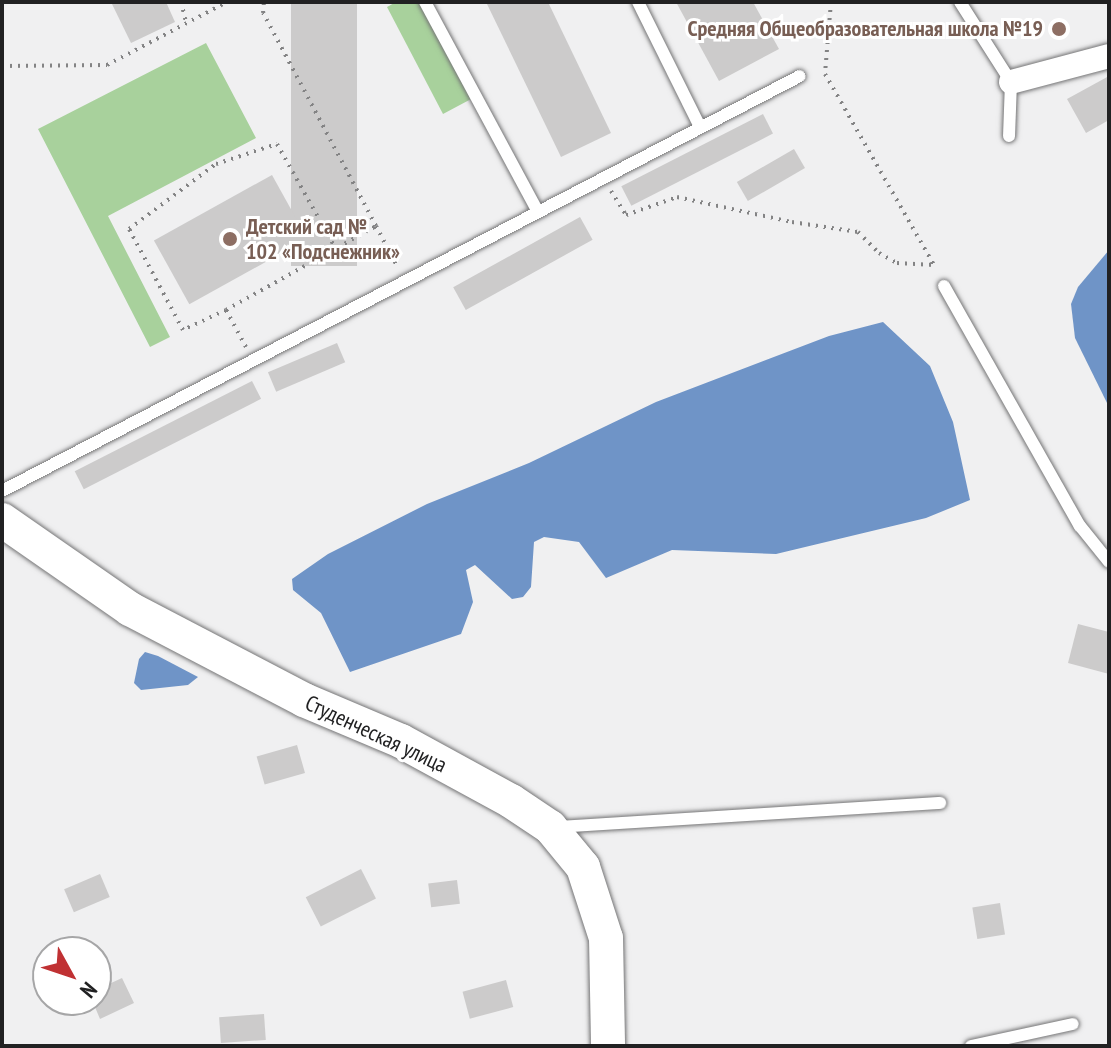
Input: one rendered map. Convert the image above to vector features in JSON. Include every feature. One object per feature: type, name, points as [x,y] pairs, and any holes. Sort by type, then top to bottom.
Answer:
[{"type":"street","points":[[1011,82],[1109,56]]},
{"type":"street","name":"Студенческая улица","points":[[2,520],[130,609],[304,700],[401,741],[511,801],[550,827],[583,867],[606,938],[608,1046]]},
{"type":"lane","points":[[425,2],[537,210]]},
{"type":"lane","points":[[638,2],[700,127]]},
{"type":"lane","points":[[960,2],[1011,82],[1009,136]]},
{"type":"lane","points":[[2,491],[537,210],[800,76]]},
{"type":"lane","points":[[944,286],[1080,526],[1109,562]]},
{"type":"lane","points":[[550,827],[940,803]]},
{"type":"lane","points":[[971,1046],[1073,1024]]},
{"type":"path","points":[[181,2],[186,22]]},
{"type":"path","points":[[2,66],[53,68],[107,65],[227,2]]},
{"type":"path","points":[[264,2],[263,13],[404,280]]},
{"type":"path","points":[[831,2],[825,74],[944,286]]},
{"type":"path","points":[[336,249],[277,144],[216,164],[129,229],[183,330],[226,310],[336,249],[376,226]]},
{"type":"path","points":[[601,178],[626,215],[677,197],[792,222],[858,232],[879,253],[897,263],[934,265]]},
{"type":"path","points":[[226,310],[253,359]]},
{"type":"green space","points":[[396,2],[422,2],[473,98],[443,114],[387,7]]},
{"type":"green space","points":[[206,43],[256,138],[108,216],[170,337],[150,347],[38,129]]},
{"type":"water","points":[[1109,250],[1109,407],[1075,338],[1071,304],[1078,287]]},
{"type":"water","points":[[883,322],[930,366],[953,422],[970,500],[926,518],[776,554],[672,550],[606,578],[579,542],[544,537],[534,542],[531,587],[523,597],[512,599],[475,565],[466,570],[473,602],[461,634],[350,672],[321,613],[293,590],[292,579],[328,554],[427,504],[529,463],[656,402],[829,336]]},
{"type":"water","points":[[145,652],[198,677],[188,685],[141,690],[134,683],[139,659]]},
{"type":"building","points":[[111,2],[166,2],[175,22],[131,43]]},
{"type":"building","points":[[291,2],[357,2],[357,266],[291,266]]},
{"type":"building","points":[[486,2],[548,2],[611,133],[561,157]]},
{"type":"building","points":[[676,2],[753,2],[779,49],[719,81]]},
{"type":"building","points":[[1109,76],[1109,120],[1086,133],[1067,99]]},
{"type":"building","points":[[763,114],[773,134],[631,206],[621,186]]},
{"type":"building","points":[[794,149],[805,168],[748,201],[737,182]]},
{"type":"building","name":"Детский сад № 102 «Подснежник»","points":[[272,175],[307,239],[189,304],[154,240]]},
{"type":"building","points":[[580,217],[593,240],[466,310],[453,287]]},
{"type":"building","points":[[337,343],[345,362],[276,392],[268,372]]},
{"type":"building","points":[[252,381],[261,399],[84,489],[75,471]]},
{"type":"building","points":[[1078,624],[1109,632],[1109,674],[1068,663]]},
{"type":"building","points":[[297,745],[305,773],[265,784],[257,757]]},
{"type":"building","points":[[361,869],[376,898],[321,927],[306,897]]},
{"type":"building","points":[[100,874],[110,897],[74,912],[64,889]]},
{"type":"building","points":[[457,880],[460,904],[431,907],[428,884]]},
{"type":"building","points":[[1000,903],[1005,935],[977,939],[972,907]]},
{"type":"building","points":[[122,978],[134,1003],[112,1013],[112,983]]},
{"type":"building","points":[[506,980],[513,1007],[470,1019],[463,992]]},
{"type":"building","points":[[264,1014],[266,1040],[221,1043],[219,1017]]},
{"type":"place","name":"Средняя Общеобразовательная школа №19","points":[[1059,29]]},
{"type":"place","name":"Детский сад № 102 «Подснежник»","points":[[230,239]]}]
